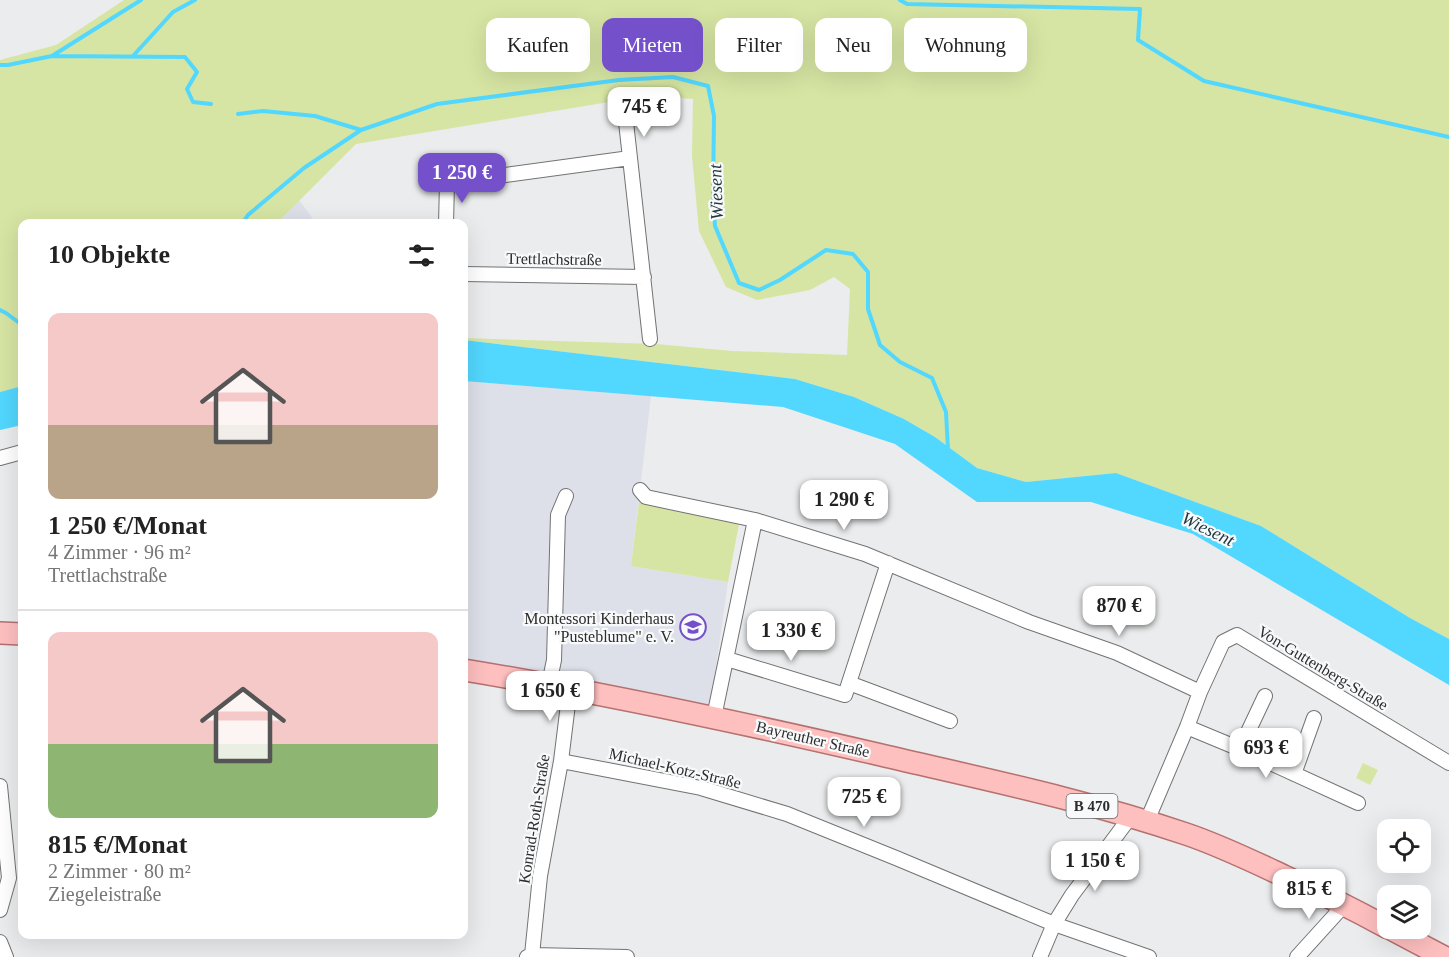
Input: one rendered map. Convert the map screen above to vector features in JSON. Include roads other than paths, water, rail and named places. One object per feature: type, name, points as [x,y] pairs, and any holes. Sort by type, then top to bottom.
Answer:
[{"type":"main road","points":[[0,633],[18,634]]},
{"type":"main road","name":"Bayreuther Straße","points":[[468,671],[560,686],[714,717],[1026,789],[1139,819],[1189,835],[1251,860],[1345,904],[1377,922]]},
{"type":"main road","name":"Bayreuther Straße","points":[[1409,939],[1444,957]]},
{"type":"street","points":[[626,122],[650,339]]},
{"type":"street","points":[[446,219],[447,183],[630,158]]},
{"type":"street","name":"Trettlachstraße","points":[[468,274],[644,278]]},
{"type":"street","points":[[0,458],[18,453]]},
{"type":"street","points":[[640,490],[645,497],[755,520],[865,554],[1022,619],[1118,653],[1200,692]]},
{"type":"street","name":"Konrad-Roth-Straße","points":[[530,956],[540,876],[561,760],[560,686],[554,660],[558,515],[566,496]]},
{"type":"street","points":[[714,717],[755,520]]},
{"type":"street","points":[[727,658],[845,695],[888,563]]},
{"type":"street","name":"Von-Guttenberg-Straße","points":[[1040,957],[1054,924],[1072,896],[1139,819],[1187,727],[1223,642],[1237,635],[1449,763]]},
{"type":"street","points":[[849,683],[950,721]]},
{"type":"street","points":[[1240,749],[1265,696]]},
{"type":"street","points":[[1294,774],[1314,718]]},
{"type":"street","points":[[1187,727],[1358,803]]},
{"type":"street","name":"Michael-Kotz-Straße","points":[[561,760],[701,788],[787,814],[1054,924],[1149,957]]},
{"type":"street","points":[[0,786],[1,806],[16,878],[0,910]]},
{"type":"street","points":[[1297,957],[1345,904]]},
{"type":"street","points":[[0,942],[6,957]]},
{"type":"street","points":[[530,956],[627,957]]},
{"type":"water","points":[[468,340],[795,379],[854,397],[904,419],[935,437],[977,468],[1026,482],[1116,473],[1261,526],[1410,618],[1449,639],[1449,685],[1193,534],[1091,502],[977,502],[895,444],[783,407],[468,381]]},
{"type":"water","points":[[18,387],[18,426],[0,430],[0,392]]},
{"type":"waterway","points":[[0,65],[52,56],[141,0]]},
{"type":"waterway","points":[[133,56],[173,12],[195,0]]},
{"type":"waterway","points":[[900,0],[907,4],[1140,9],[1138,40],[1204,81],[1449,137]]},
{"type":"waterway","points":[[52,56],[185,57],[197,72],[187,89],[193,102],[211,104]]},
{"type":"waterway","name":"Wiesent","points":[[245,219],[304,168],[361,130],[437,104],[619,80],[673,77],[708,86],[714,116],[715,226],[739,283],[759,290],[780,280],[826,250],[853,254],[868,272],[868,309],[880,345],[900,362],[932,378],[946,412],[948,450]]},
{"type":"waterway","points":[[238,114],[263,111],[315,116],[361,130]]},
{"type":"waterway","name":"Wiesent","points":[[0,310],[18,322]]},
{"type":"place","name":"Montessori Kinderhaus \"Pusteblume\" e. V.","points":[[693,627]]}]
